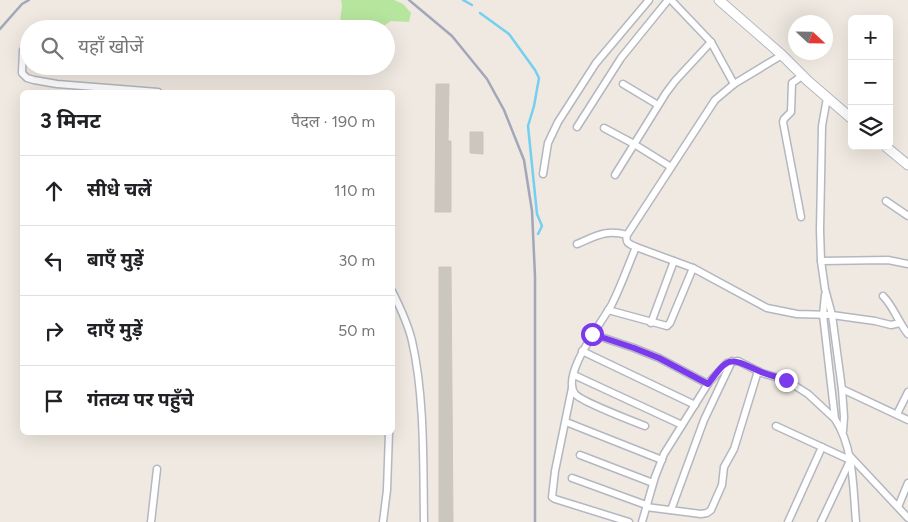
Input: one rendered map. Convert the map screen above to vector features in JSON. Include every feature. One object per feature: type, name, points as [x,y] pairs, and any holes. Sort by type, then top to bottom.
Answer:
[{"type":"main road","points":[[718,0],[848,116]]},
{"type":"main road","points":[[890,150],[908,164]]},
{"type":"street","points":[[543,174],[548,143],[562,116],[596,63],[649,0]]},
{"type":"street","points":[[577,126],[621,58],[669,0],[711,42],[734,84]]},
{"type":"street","points":[[615,175],[675,81],[711,42]]},
{"type":"street","points":[[782,55],[734,84],[715,100],[627,235],[628,244],[693,268],[767,308],[797,314],[832,315],[891,325],[900,323]]},
{"type":"street","points":[[24,75],[34,80],[57,84],[133,90]]},
{"type":"street","points":[[801,217],[784,119],[791,112],[792,84],[802,76]]},
{"type":"street","points":[[623,84],[658,105]]},
{"type":"street","points":[[827,98],[822,126],[820,162],[821,261],[825,289],[832,315],[842,389],[843,431],[849,459],[856,522]]},
{"type":"street","points":[[604,128],[671,167]]},
{"type":"street","points":[[886,201],[908,216]]},
{"type":"street","points":[[577,244],[609,232],[627,235]]},
{"type":"street","points":[[629,522],[555,500],[552,497],[555,471],[574,375],[582,351],[608,310],[636,247]]},
{"type":"street","points":[[821,261],[888,260],[908,264]]},
{"type":"street","points":[[651,323],[674,261]]},
{"type":"street","points":[[608,310],[667,326],[670,323],[693,268]]},
{"type":"street","points":[[825,289],[824,315],[835,419]]},
{"type":"street","points":[[883,296],[890,303],[908,334]]},
{"type":"street","points":[[395,298],[412,341],[419,384],[423,447],[424,522]]},
{"type":"street","points":[[592,334],[651,355],[708,384]]},
{"type":"street","points":[[582,351],[695,405]]},
{"type":"street","points":[[671,510],[704,420],[732,361]]},
{"type":"street","points":[[642,522],[653,483],[662,460],[708,384],[727,363],[738,361],[758,371],[786,380],[808,394],[835,419],[843,431]]},
{"type":"street","points":[[572,478],[646,506],[701,514],[707,513],[711,510],[722,485],[724,467],[734,449],[758,371]]},
{"type":"street","points":[[574,375],[682,425]]},
{"type":"street","points":[[572,388],[575,395],[645,426]]},
{"type":"street","points":[[842,389],[908,420]]},
{"type":"street","points":[[897,414],[908,392]]},
{"type":"street","points":[[566,422],[662,460]]},
{"type":"street","points":[[776,426],[849,459],[908,518]]},
{"type":"street","points":[[383,522],[390,435]]},
{"type":"street","points":[[788,522],[822,447]]},
{"type":"street","points":[[580,455],[653,483]]},
{"type":"street","points":[[821,522],[849,459]]},
{"type":"street","points":[[151,522],[157,469]]},
{"type":"street","points":[[898,507],[908,483]]},
{"type":"green space","points":[[341,0],[394,0],[403,4],[411,13],[409,22],[395,20],[340,20]]},
{"type":"building","points":[[436,84],[449,84],[448,141],[451,141],[451,212],[435,212]]},
{"type":"building","points":[[470,132],[483,132],[483,154],[470,153]]},
{"type":"building","points":[[439,267],[451,267],[453,522],[439,522]]},
{"type":"waterway","points":[[463,0],[472,5]]},
{"type":"waterway","points":[[480,13],[509,34],[539,78],[528,126],[537,214],[542,226],[538,234]]},
{"type":"railway","points":[[0,29],[22,4],[29,0]]},
{"type":"railway","points":[[409,0],[452,36],[487,79],[504,110],[524,160],[532,211],[535,276],[535,522]]},
{"type":"route","points":[[592,334],[659,358],[708,384],[720,369],[732,361],[738,361],[762,373],[786,380]]}]
